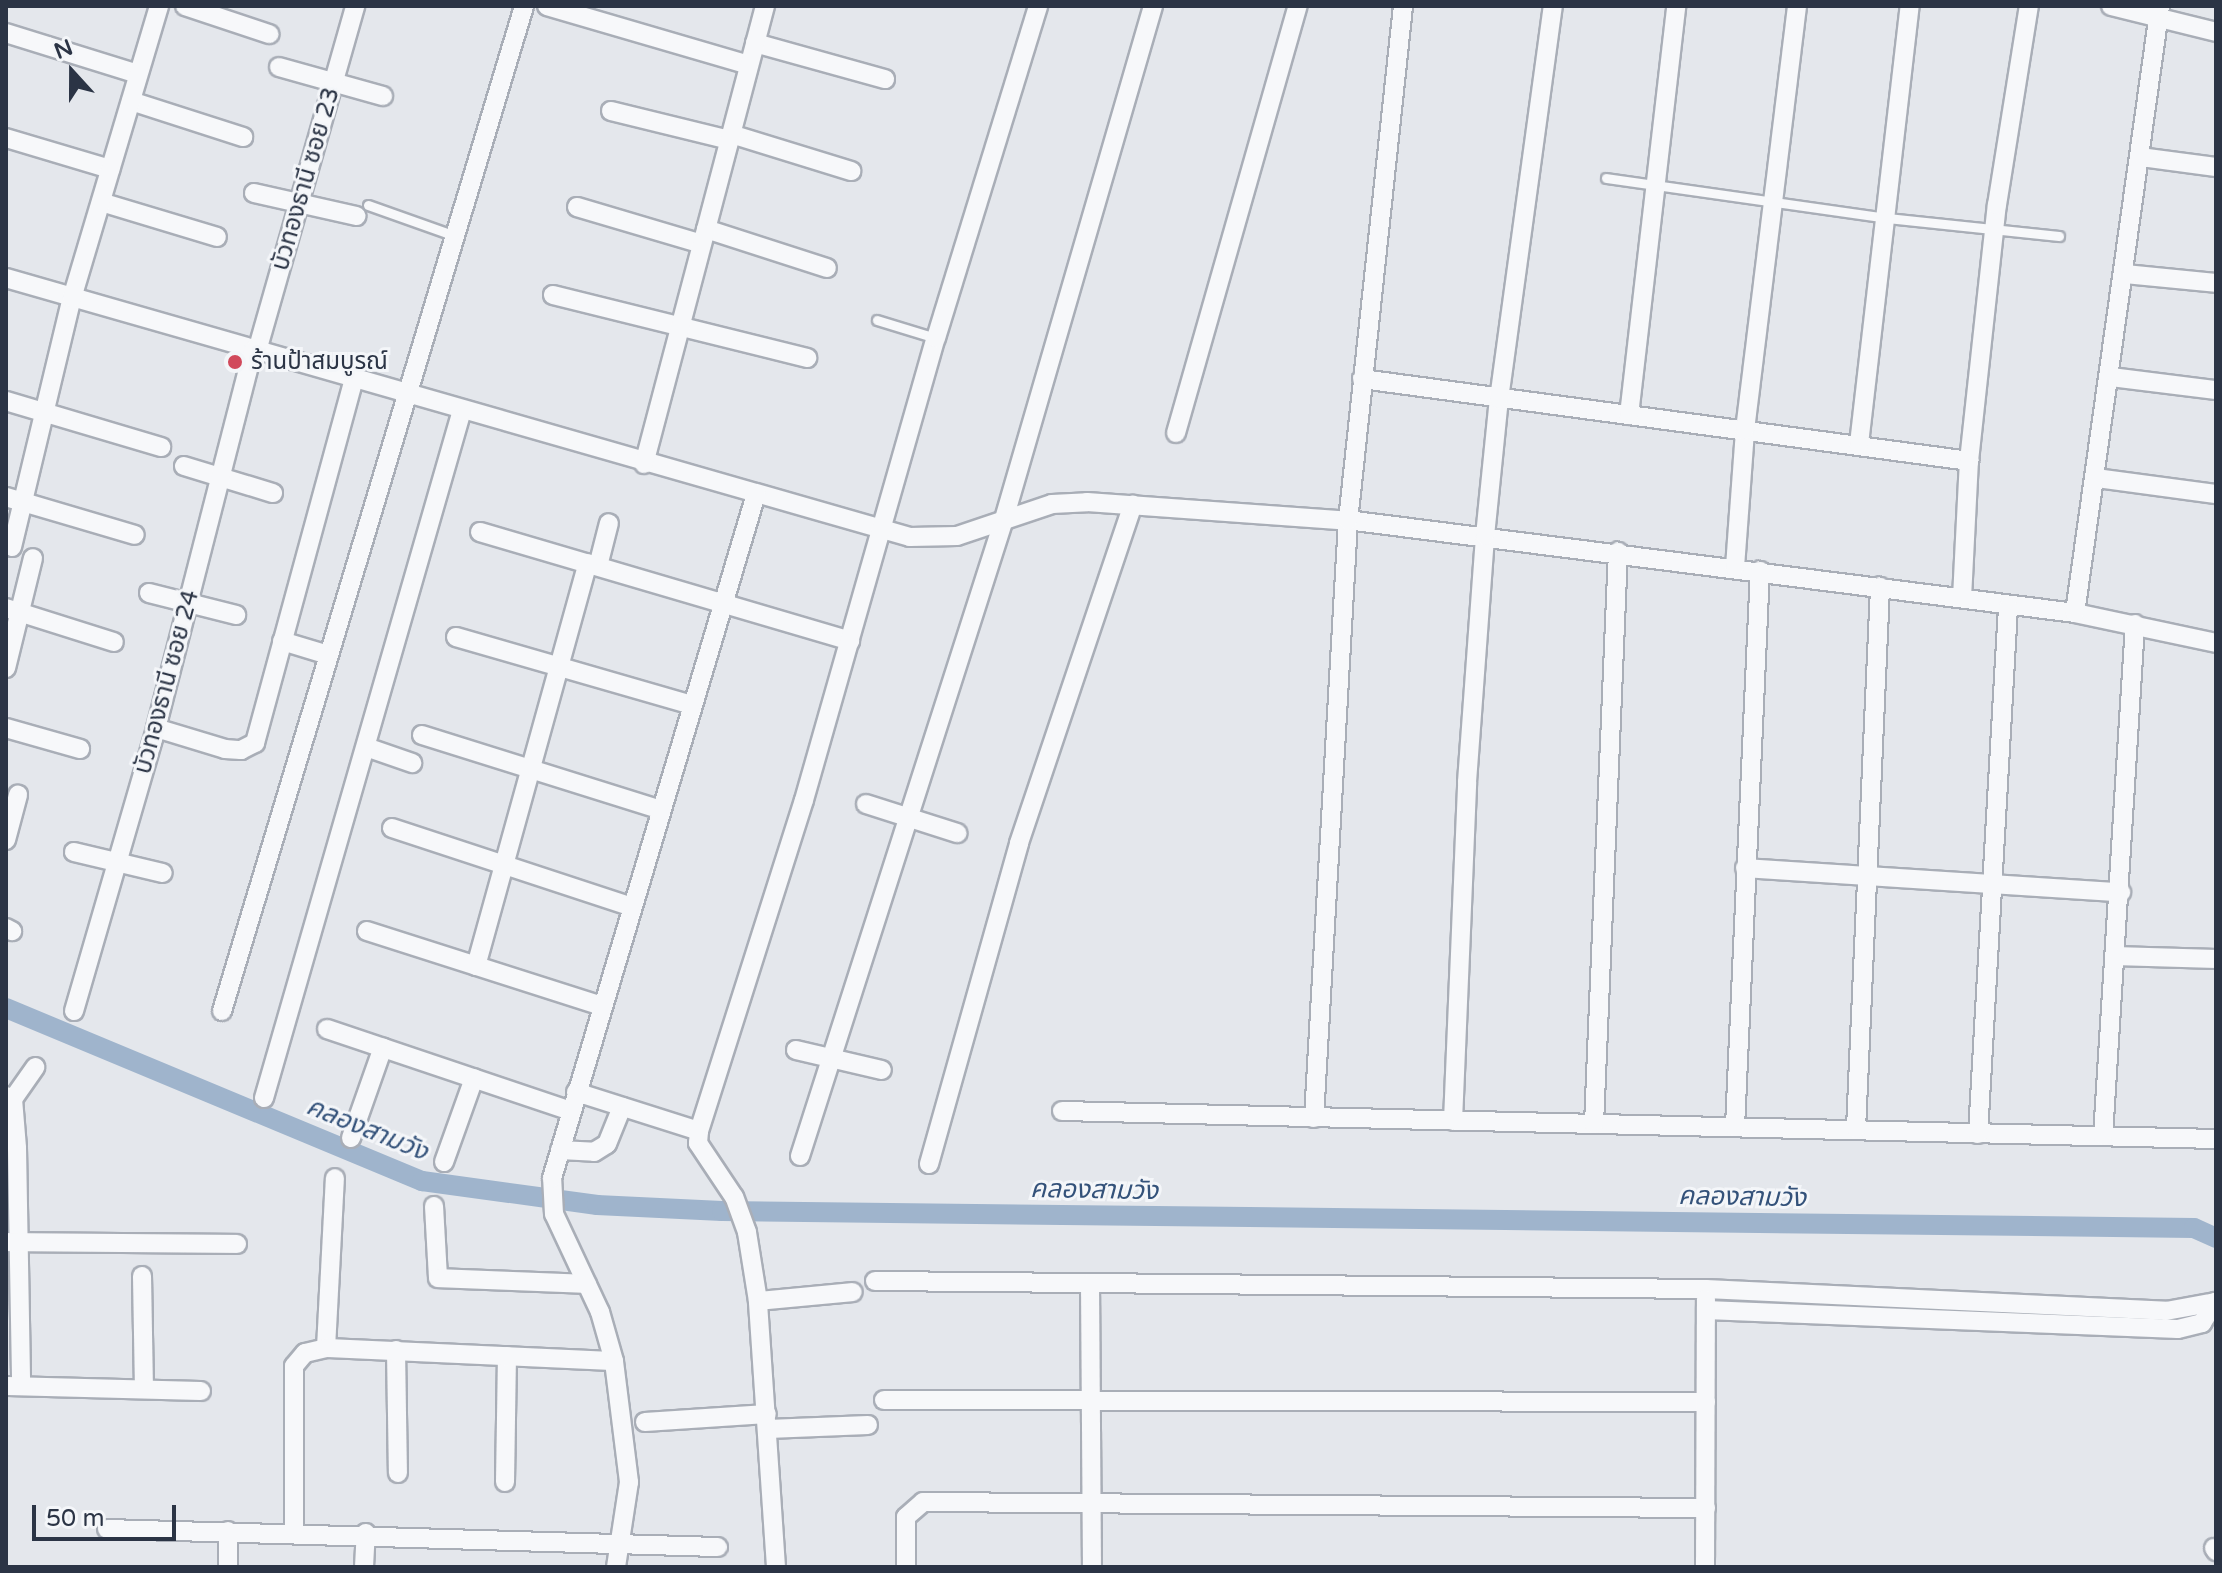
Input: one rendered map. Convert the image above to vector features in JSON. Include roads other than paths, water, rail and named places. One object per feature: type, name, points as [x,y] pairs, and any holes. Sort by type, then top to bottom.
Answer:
[{"type":"street","points":[[12,547],[26,502],[72,298],[159,6]]},
{"type":"street","points":[[185,6],[269,34]]},
{"type":"street","name":"บัวทองธานี ซอย 23","points":[[255,351],[355,6]]},
{"type":"street","points":[[222,1011],[524,6]]},
{"type":"street","points":[[547,6],[749,65]]},
{"type":"street","points":[[644,464],[765,6]]},
{"type":"street","points":[[776,1567],[758,1301],[747,1232],[734,1197],[698,1143],[699,1131],[850,641],[936,338],[1038,6]]},
{"type":"street","points":[[800,1156],[1004,519],[1153,6]]},
{"type":"street","points":[[1176,433],[1298,6]]},
{"type":"street","points":[[1314,1118],[1348,521],[1403,6]]},
{"type":"street","points":[[1453,1121],[1467,782],[1485,536],[1499,399],[1553,6]]},
{"type":"street","points":[[1629,415],[1676,6]]},
{"type":"street","points":[[1735,567],[1745,430],[1797,6]]},
{"type":"street","points":[[1859,444],[1910,6]]},
{"type":"street","points":[[1962,598],[1969,461],[1995,229],[2029,6]]},
{"type":"street","points":[[2111,6],[2160,12],[2216,32]]},
{"type":"street","points":[[2075,613],[2097,478],[2160,12]]},
{"type":"street","points":[[6,33],[138,74]]},
{"type":"street","points":[[755,43],[885,79]]},
{"type":"street","points":[[279,67],[383,96]]},
{"type":"street","points":[[131,101],[243,137]]},
{"type":"street","points":[[611,111],[730,137],[851,171]]},
{"type":"street","points":[[6,138],[110,169]]},
{"type":"street","points":[[2141,157],[2216,167]]},
{"type":"street","points":[[254,193],[362,211]]},
{"type":"street","points":[[101,202],[217,237]]},
{"type":"street","points":[[577,207],[827,268]]},
{"type":"street","points":[[2125,274],[2216,283]]},
{"type":"street","points":[[6,278],[644,464],[910,537],[957,536],[1052,504],[1133,505],[1348,521],[1618,552],[1962,598],[2008,607],[2075,613],[2216,643]]},
{"type":"street","points":[[553,295],[807,358]]},
{"type":"street","name":"บัวทองธานี ซอย 24","points":[[74,1011],[156,728],[255,351]]},
{"type":"street","points":[[2111,377],[2216,390]]},
{"type":"street","points":[[156,728],[225,749],[241,750],[255,743],[354,379]]},
{"type":"street","points":[[1362,379],[1969,461]]},
{"type":"street","points":[[6,401],[161,447]]},
{"type":"street","points":[[264,1098],[462,410]]},
{"type":"street","points":[[184,466],[273,493]]},
{"type":"street","points":[[2097,478],[2216,494]]},
{"type":"street","points":[[616,1567],[629,1482],[614,1361],[587,1284],[554,1214],[552,1178],[756,494]]},
{"type":"street","points":[[6,497],[135,535]]},
{"type":"street","points":[[929,1164],[1019,843],[1133,505]]},
{"type":"street","points":[[476,966],[529,769],[593,564],[609,523]]},
{"type":"street","points":[[480,532],[850,641]]},
{"type":"street","points":[[1594,1124],[1618,552]]},
{"type":"street","points":[[6,668],[14,610],[33,558]]},
{"type":"street","points":[[1735,1127],[1760,571]]},
{"type":"street","points":[[1856,1129],[1880,587]]},
{"type":"street","points":[[149,593],[236,615]]},
{"type":"street","points":[[1978,1134],[1989,881],[2008,607]]},
{"type":"street","points":[[14,610],[114,642]]},
{"type":"street","points":[[2103,1136],[2121,892],[2135,624]]},
{"type":"street","points":[[456,637],[692,705]]},
{"type":"street","points":[[282,641],[328,655]]},
{"type":"street","points":[[6,728],[80,749]]},
{"type":"street","points":[[422,735],[661,810]]},
{"type":"street","points":[[366,747],[412,763]]},
{"type":"street","points":[[6,840],[18,795]]},
{"type":"street","points":[[866,804],[957,833]]},
{"type":"street","points":[[392,828],[632,907]]},
{"type":"street","points":[[74,852],[163,873]]},
{"type":"street","points":[[1745,868],[1989,881],[2121,892]]},
{"type":"street","points":[[367,931],[602,1006]]},
{"type":"street","points":[[2115,956],[2216,959]]},
{"type":"street","points":[[327,1029],[571,1111]]},
{"type":"street","points":[[351,1138],[383,1047]]},
{"type":"street","points":[[796,1050],[882,1070]]},
{"type":"street","points":[[35,1067],[10,1098],[14,1386],[201,1391]]},
{"type":"street","points":[[444,1162],[474,1078]]},
{"type":"street","points":[[576,1092],[699,1131]]},
{"type":"street","points":[[560,1150],[581,1154],[607,1144],[622,1107]]},
{"type":"street","points":[[1062,1111],[2216,1139]]},
{"type":"street","points":[[326,1348],[335,1178]]},
{"type":"street","points":[[434,1206],[436,1273],[444,1281],[587,1284]]},
{"type":"street","points":[[11,1242],[237,1244]]},
{"type":"street","points":[[142,1276],[144,1388]]},
{"type":"street","points":[[875,1281],[1706,1289],[2166,1311],[2216,1302]]},
{"type":"street","points":[[1090,1283],[1092,1567]]},
{"type":"street","points":[[1705,1567],[1706,1289]]},
{"type":"street","points":[[758,1301],[853,1292]]},
{"type":"street","points":[[1706,1310],[2178,1329],[2202,1323],[2216,1302]]},
{"type":"street","points":[[294,1532],[294,1366],[305,1353],[326,1348],[614,1361]]},
{"type":"street","points":[[396,1350],[398,1473]]},
{"type":"street","points":[[505,1482],[507,1356]]},
{"type":"street","points":[[884,1400],[1092,1397],[1706,1402]]},
{"type":"street","points":[[645,1422],[768,1421],[868,1425]]},
{"type":"street","points":[[906,1567],[906,1517],[923,1502],[1706,1508]]},
{"type":"street","points":[[107,1529],[366,1533],[718,1547]]},
{"type":"street","points":[[228,1531],[228,1567]]},
{"type":"street","points":[[364,1567],[366,1533]]},
{"type":"lane","points":[[1606,178],[1773,199],[1887,218],[2059,236]]},
{"type":"lane","points":[[362,211],[456,236]]},
{"type":"lane","points":[[877,320],[936,338]]},
{"type":"waterway","name":"คลองสามวัง","points":[[6,1008],[422,1181],[597,1205],[722,1211],[2194,1228],[2216,1238]]},
{"type":"place","name":"ร้านป้าสมบูรณ์","points":[[235,362]]}]
